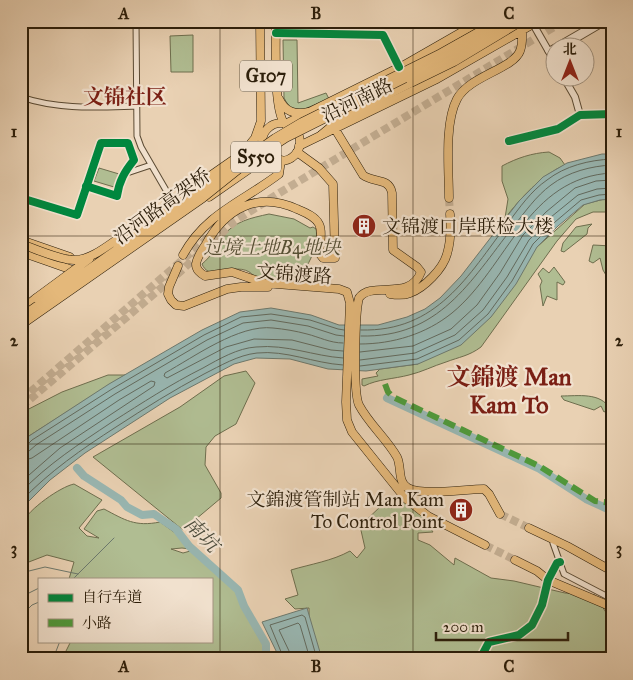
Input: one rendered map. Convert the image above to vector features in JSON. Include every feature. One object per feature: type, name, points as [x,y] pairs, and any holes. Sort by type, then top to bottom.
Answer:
[{"type":"main road","points":[[237,157],[252,143],[260,127],[260,21]]},
{"type":"main road","name":"G107","points":[[262,142],[266,131],[265,21]]},
{"type":"main road","name":"G107","points":[[276,21],[277,94],[280,116],[284,124],[295,130],[299,138],[298,149]]},
{"type":"main road","name":"沿河南路","points":[[284,124],[399,67],[481,21]]},
{"type":"main road","name":"沿河路高架桥","points":[[21,317],[256,151],[302,122],[419,65],[498,21]]},
{"type":"main road","name":"沿河路高架桥","points":[[21,325],[203,198],[265,151],[286,138],[450,56],[511,21]]},
{"type":"main road","points":[[321,135],[339,120],[454,62],[521,21],[521,48],[518,56],[465,88],[456,102],[449,141],[450,198]]},
{"type":"main road","name":"沿河南路","points":[[298,149],[321,135],[435,80],[533,24]]},
{"type":"main road","points":[[277,94],[287,110],[298,113],[309,112]]},
{"type":"main road","points":[[21,310],[101,251],[237,157],[257,144],[302,122]]},
{"type":"main road","points":[[266,131],[272,125],[284,124]]},
{"type":"main road","points":[[336,129],[363,175],[370,179],[383,181],[390,186],[392,191],[393,250],[421,272],[417,280],[404,288],[370,291],[363,294],[358,301],[351,382],[346,413],[349,426],[397,490],[428,516],[486,545]]},
{"type":"main road","points":[[78,275],[88,264],[262,142],[268,156],[274,159],[288,159],[298,149]]},
{"type":"main road","name":"文锦渡路","points":[[298,149],[333,184],[335,258],[323,258],[320,254],[320,231],[315,219],[287,205],[261,202],[241,208],[221,222],[213,232],[198,260],[196,268],[205,276],[232,272],[264,283],[342,289],[349,296],[350,314]]},
{"type":"main road","points":[[21,252],[78,275],[97,276],[268,156]]},
{"type":"main road","points":[[183,255],[195,236],[212,219],[279,174],[281,160]]},
{"type":"main road","points":[[358,314],[361,302],[368,295],[377,293],[408,294],[425,282],[437,270],[448,253],[451,233],[450,214]]},
{"type":"main road","points":[[78,275],[144,222]]},
{"type":"main road","points":[[21,240],[88,264],[97,276]]},
{"type":"main road","points":[[21,244],[72,260],[84,258],[101,251]]},
{"type":"main road","name":"文锦渡路","points":[[178,266],[170,283],[168,294],[171,300],[180,306],[188,306],[227,289],[262,287],[339,293],[347,300],[350,314]]},
{"type":"main road","points":[[350,314],[351,382],[358,403],[400,462],[401,480],[405,486],[410,490],[424,492],[484,489],[490,494],[500,514]]},
{"type":"main road","points":[[529,528],[587,556],[612,571]]},
{"type":"main road","points":[[515,560],[548,580],[612,607]]},
{"type":"street","points":[[136,21],[138,136],[141,147],[182,216]]},
{"type":"street","points":[[573,38],[600,21]]},
{"type":"street","points":[[578,38],[607,21]]},
{"type":"street","points":[[533,24],[546,42]]},
{"type":"street","points":[[276,33],[382,35],[399,67]]},
{"type":"street","points":[[570,88],[575,97],[580,115]]},
{"type":"street","points":[[21,97],[44,104],[72,107],[137,106]]},
{"type":"street","points":[[509,141],[558,129],[580,115],[612,114]]},
{"type":"street","points":[[21,198],[77,215],[86,186],[101,144],[128,143],[134,160],[123,174],[118,185],[117,196],[86,186]]},
{"type":"street","points":[[123,174],[151,165]]},
{"type":"street","points":[[553,543],[564,574],[612,599]]},
{"type":"street","points":[[480,659],[488,642],[519,635],[532,625],[542,605],[548,580],[557,563],[560,562]]},
{"type":"street","points":[[605,659],[612,650]]},
{"type":"green space","points":[[193,35],[193,72],[171,72],[170,36]]},
{"type":"green space","points":[[283,40],[297,40],[298,103],[326,93],[329,99],[302,110],[290,108],[284,98]]},
{"type":"green space","points":[[549,152],[560,158],[565,165],[540,181],[505,218],[508,199],[502,181],[502,166],[525,156]]},
{"type":"green space","points":[[99,168],[119,174],[114,187],[94,181]]},
{"type":"green space","points":[[612,197],[612,212],[593,212],[576,219],[557,241],[481,347],[468,354],[418,372],[362,385],[362,379],[378,376],[376,373],[380,369],[418,364],[537,247],[585,204]]},
{"type":"green space","name":"过境土地B4地块","points":[[269,214],[294,219],[310,228],[316,229],[317,235],[312,256],[301,273],[294,277],[283,277],[273,282],[268,282],[242,269],[212,272],[205,269],[202,264],[228,231],[244,221]]},
{"type":"green space","points":[[592,224],[588,228],[587,234],[564,252],[561,251],[563,243],[576,227]]},
{"type":"green space","points":[[593,245],[612,246],[612,281],[610,282],[603,270],[600,258],[593,263],[589,261]]},
{"type":"green space","points":[[554,267],[565,282],[563,285],[557,282],[557,300],[547,296],[543,306],[540,286],[542,281],[538,274],[543,268],[549,273]]},
{"type":"green space","points":[[246,371],[255,383],[236,424],[215,436],[206,447],[205,465],[221,493],[221,498],[183,530],[93,457],[180,407],[224,376]]},
{"type":"green space","points":[[108,375],[125,375],[29,436],[21,444],[21,413],[62,392]]},
{"type":"green space","points":[[561,396],[595,397],[610,409],[604,412],[601,406],[594,410],[564,400]]},
{"type":"green space","points":[[74,484],[102,500],[79,528],[87,536],[99,538],[84,529],[97,511],[104,509],[130,522],[144,524],[160,522],[192,545],[190,549],[171,549],[183,553],[194,550],[238,590],[243,603],[266,644],[266,652],[269,659],[62,659],[70,642],[212,642],[212,578],[69,578],[74,562],[47,555],[21,565],[20,536],[22,523],[31,511],[45,499]]},
{"type":"green space","points":[[401,487],[433,532],[418,533],[418,540],[430,545],[454,565],[455,558],[491,578],[514,581],[565,593],[595,595],[612,622],[612,642],[600,659],[319,659],[309,624],[309,608],[295,609],[285,599],[298,595],[291,570],[329,560],[350,551],[357,558],[365,548],[360,526],[382,505],[392,508],[397,504]]},
{"type":"water","points":[[602,154],[612,154],[612,199],[583,205],[558,226],[537,247],[516,284],[491,317],[461,345],[418,364],[366,371],[328,369],[290,359],[256,358],[234,364],[170,398],[85,453],[50,480],[21,509],[21,444],[29,436],[109,384],[202,330],[240,312],[271,308],[311,315],[339,325],[378,325],[407,317],[425,309],[440,298],[461,276],[519,201],[543,177],[567,163]]},
{"type":"water","points":[[307,608],[322,659],[280,659],[262,622]]},
{"type":"waterway","points":[[387,398],[538,468],[586,499],[612,511]]},
{"type":"waterway","name":"南坑","points":[[77,468],[84,476],[121,500],[127,507],[142,515],[154,514],[176,529],[189,546],[238,590],[244,606],[266,644],[266,652],[269,659]]},
{"type":"waterway","points":[[74,578],[114,538]]},
{"type":"waterway","points":[[21,573],[45,567],[78,574]]},
{"type":"waterway","points":[[21,597],[38,588]]},
{"type":"waterway","points":[[21,616],[32,605],[38,602]]},
{"type":"waterway","points":[[53,659],[60,642]]},
{"type":"tunnel","points":[[21,407],[181,271],[235,221],[564,21]]},
{"type":"tunnel","points":[[449,198],[450,214]]},
{"type":"tunnel","points":[[21,400],[209,237]]},
{"type":"tunnel","points":[[500,514],[529,528]]},
{"type":"tunnel","points":[[485,545],[515,560]]},
{"type":"marked path","points":[[385,384],[388,392],[393,397],[539,466],[595,501],[612,503]]},
{"type":"cycle path","points":[[276,33],[383,35],[399,67]]},
{"type":"cycle path","points":[[509,141],[558,129],[580,115],[612,114]]},
{"type":"cycle path","points":[[21,198],[77,215],[101,143],[128,143],[134,160],[123,177],[117,196],[86,186]]},
{"type":"cycle path","points":[[480,659],[489,642],[519,635],[532,625],[542,605],[548,580],[557,563],[560,562]]},
{"type":"place","name":"文锦渡口岸联检大楼","points":[[364,226]]},
{"type":"place","name":"文錦渡管制站 Man Kam To Control Point","points":[[461,510]]},
{"type":"district","name":"文锦社区","points":[[125,97]]},
{"type":"district","name":"文錦渡 Man Kam To","points":[[509,391]]}]
